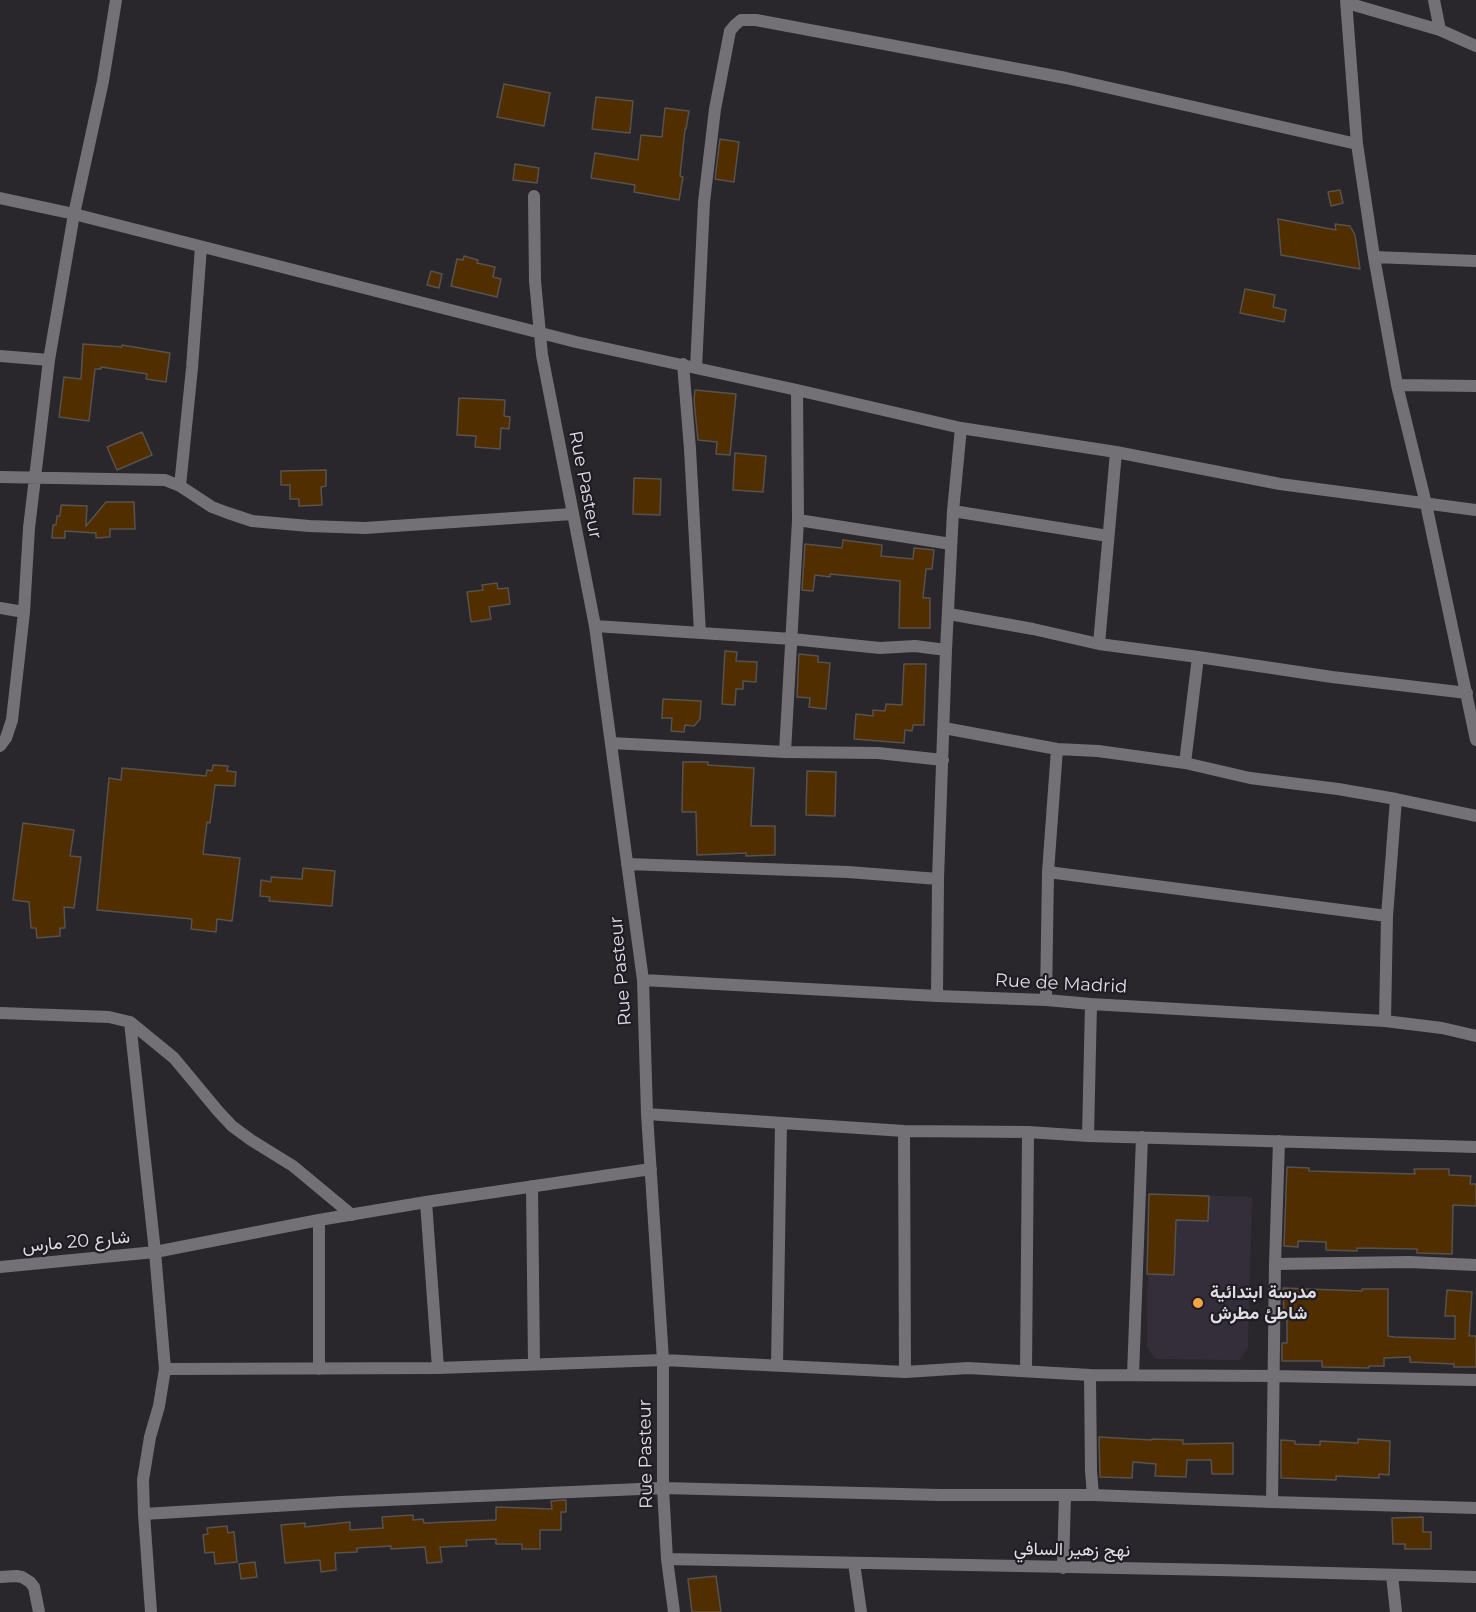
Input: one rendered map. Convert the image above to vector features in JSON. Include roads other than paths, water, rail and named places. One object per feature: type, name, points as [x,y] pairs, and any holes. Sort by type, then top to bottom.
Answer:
[{"type":"street","points":[[0,746],[6,738],[12,720],[24,612],[34,478],[49,360],[74,214],[102,81],[116,0]]},
{"type":"street","points":[[1434,0],[1440,30]]},
{"type":"street","points":[[1476,46],[1440,30],[1347,1],[1357,144],[1374,257],[1397,385],[1426,504],[1476,740]]},
{"type":"street","points":[[696,368],[704,202],[715,109],[730,31],[741,20],[756,20],[1066,78],[1357,144]]},
{"type":"street","name":"Rue Pasteur","points":[[534,196],[535,280],[542,355],[595,626],[643,980],[647,1114],[663,1360],[663,1488],[667,1559],[674,1612]]},
{"type":"street","points":[[0,198],[74,214],[539,333],[961,428],[1116,452],[1280,484],[1476,510]]},
{"type":"street","points":[[180,486],[201,247]]},
{"type":"street","points":[[1374,257],[1476,261]]},
{"type":"street","points":[[0,356],[49,360]]},
{"type":"street","points":[[683,364],[700,633]]},
{"type":"street","points":[[1397,385],[1476,386]]},
{"type":"street","points":[[784,752],[798,520],[797,390]]},
{"type":"street","points":[[937,996],[938,879],[946,650],[952,511],[961,428]]},
{"type":"street","points":[[1100,644],[1116,452]]},
{"type":"street","points":[[0,477],[165,480],[180,486],[212,507],[252,521],[309,526],[365,528],[572,514]]},
{"type":"street","points":[[952,511],[1108,536]]},
{"type":"street","points":[[798,520],[951,544]]},
{"type":"street","points":[[0,609],[24,612]]},
{"type":"street","points":[[949,614],[1100,644],[1332,678],[1467,693]]},
{"type":"street","points":[[595,626],[792,639],[880,648],[915,646],[946,650]]},
{"type":"street","points":[[1185,763],[1198,657]]},
{"type":"street","points":[[944,728],[1057,749],[1185,763],[1250,778],[1338,789],[1476,816]]},
{"type":"street","points":[[612,743],[784,752],[878,753],[943,760]]},
{"type":"street","points":[[1046,1000],[1048,873],[1057,749]]},
{"type":"street","points":[[1385,1021],[1387,916],[1396,799]]},
{"type":"street","points":[[627,864],[848,872],[938,879]]},
{"type":"street","points":[[1048,873],[1387,916]]},
{"type":"street","name":"Rue de Madrid","points":[[643,980],[1046,1000],[1385,1021],[1442,1028],[1476,1036]]},
{"type":"street","points":[[1088,1136],[1091,1004]]},
{"type":"street","points":[[0,1013],[109,1017],[130,1022],[174,1058],[232,1126],[293,1166],[352,1215]]},
{"type":"street","points":[[130,1022],[165,1369],[143,1480],[151,1612]]},
{"type":"street","points":[[647,1114],[904,1131],[1028,1132],[1088,1136],[1476,1147]]},
{"type":"street","points":[[777,1365],[781,1123]]},
{"type":"street","points":[[904,1131],[905,1372]]},
{"type":"street","points":[[1026,1371],[1028,1132]]},
{"type":"street","points":[[1133,1375],[1142,1137]]},
{"type":"street","points":[[1272,1503],[1275,1264],[1280,1141]]},
{"type":"street","name":"شارع 20 مارس","points":[[0,1267],[155,1252],[426,1202],[651,1169]]},
{"type":"street","points":[[532,1186],[534,1364]]},
{"type":"street","points":[[426,1202],[438,1368]]},
{"type":"street","points":[[319,1220],[320,1369]]},
{"type":"street","points":[[1275,1264],[1409,1262],[1476,1265]]},
{"type":"street","points":[[165,1369],[438,1368],[663,1360],[905,1372],[968,1368],[1090,1375],[1476,1380]]},
{"type":"street","points":[[1090,1375],[1093,1495]]},
{"type":"street","points":[[144,1514],[341,1502],[663,1488],[940,1495],[1093,1495],[1272,1503],[1476,1508]]},
{"type":"street","points":[[1063,1568],[1065,1495]]},
{"type":"street","name":"نهج زهير السافي","points":[[667,1559],[1476,1577]]},
{"type":"street","points":[[854,1563],[861,1612]]},
{"type":"street","points":[[1392,1575],[1396,1612]]},
{"type":"street","points":[[0,1577],[16,1576],[30,1582],[34,1587],[39,1612]]},
{"type":"place","name":"مدرسة ابتدائية شاطئ مطرش","points":[[1198,1303]]}]
